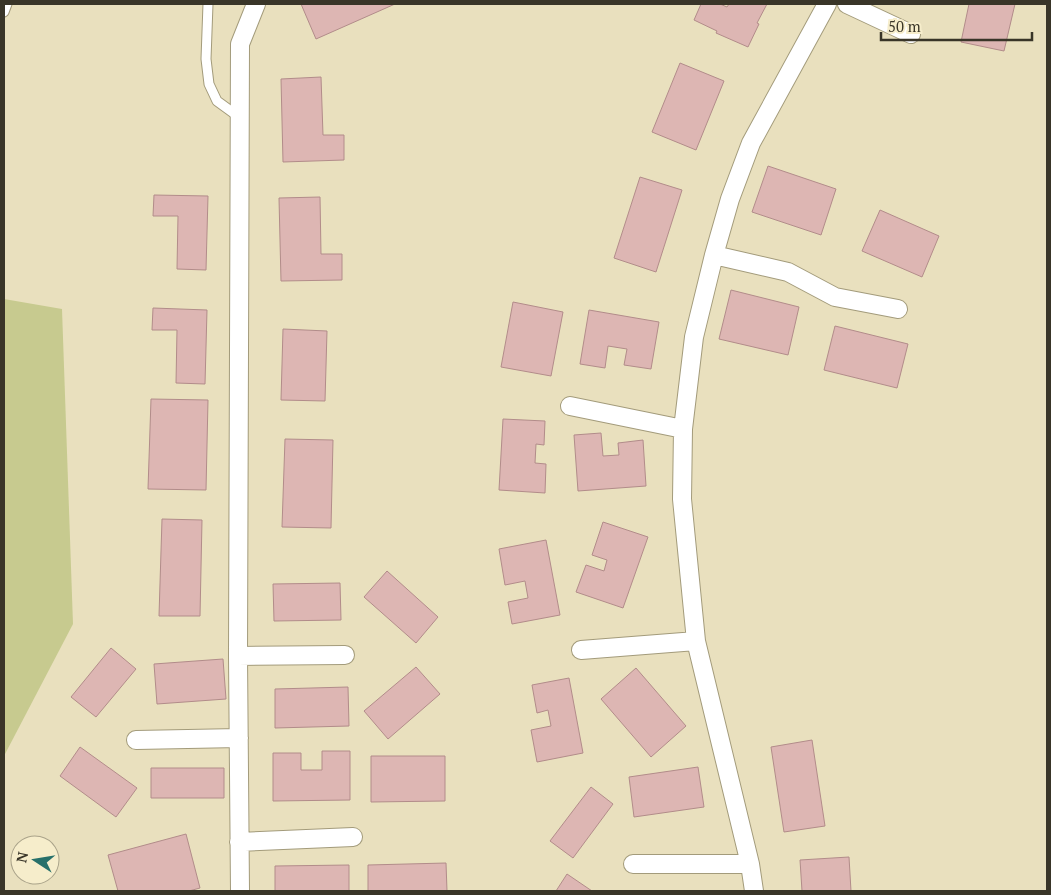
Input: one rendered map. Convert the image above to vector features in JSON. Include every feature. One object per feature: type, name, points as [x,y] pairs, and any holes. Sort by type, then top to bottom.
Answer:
[{"type":"street","points":[[240,891],[238,656],[240,44],[256,4]]},
{"type":"street","points":[[754,891],[750,864],[696,641],[682,499],[683,429],[694,337],[730,199],[751,144],[827,4]]},
{"type":"street","points":[[847,4],[911,34]]},
{"type":"street","points":[[714,255],[788,272],[835,297],[898,309]]},
{"type":"street","points":[[570,406],[683,429]]},
{"type":"street","points":[[581,650],[696,641]]},
{"type":"street","points":[[238,656],[345,655]]},
{"type":"street","points":[[136,740],[239,738]]},
{"type":"street","points":[[239,842],[353,837]]},
{"type":"street","points":[[634,864],[750,864]]},
{"type":"lane","points":[[4,12],[7,4]]},
{"type":"lane","points":[[208,4],[206,59],[209,84],[217,101],[240,117]]},
{"type":"green space","points":[[4,299],[62,309],[73,624],[4,756]]},
{"type":"building","points":[[301,4],[395,4],[316,39]]},
{"type":"building","points":[[701,4],[720,4],[727,7],[729,4],[767,4],[748,47],[716,33],[717,31],[694,20]]},
{"type":"building","points":[[969,4],[1015,4],[1004,51],[961,42]]},
{"type":"building","points":[[680,63],[724,81],[696,150],[652,132]]},
{"type":"building","points":[[321,77],[323,135],[344,135],[344,160],[283,162],[281,79]]},
{"type":"building","points":[[768,166],[836,189],[821,235],[752,212]]},
{"type":"building","points":[[640,177],[682,190],[656,272],[614,258]]},
{"type":"building","points":[[154,195],[208,196],[206,270],[177,269],[178,216],[153,216]]},
{"type":"building","points":[[320,197],[321,254],[342,254],[342,280],[281,281],[279,198]]},
{"type":"building","points":[[880,210],[939,236],[922,277],[862,251]]},
{"type":"building","points":[[731,290],[799,307],[788,355],[719,339]]},
{"type":"building","points":[[513,302],[563,312],[551,376],[501,367]]},
{"type":"building","points":[[153,308],[207,310],[205,384],[176,383],[177,330],[152,330]]},
{"type":"building","points":[[589,310],[659,322],[651,369],[624,365],[627,349],[608,346],[605,368],[580,364]]},
{"type":"building","points":[[835,326],[908,344],[897,388],[824,370]]},
{"type":"building","points":[[283,329],[327,331],[325,401],[281,400]]},
{"type":"building","points":[[151,399],[208,400],[206,490],[148,489]]},
{"type":"building","points":[[503,419],[545,421],[544,445],[536,444],[535,463],[546,464],[545,493],[499,490]]},
{"type":"building","points":[[601,433],[603,456],[619,455],[618,443],[643,440],[646,486],[578,491],[574,435]]},
{"type":"building","points":[[285,439],[333,440],[331,528],[282,527]]},
{"type":"building","points":[[162,519],[202,520],[200,616],[159,616]]},
{"type":"building","points":[[603,522],[648,537],[623,608],[576,592],[586,565],[604,571],[607,560],[592,555]]},
{"type":"building","points":[[546,540],[560,615],[512,624],[508,602],[528,598],[525,581],[505,585],[499,549]]},
{"type":"building","points":[[387,571],[438,617],[416,643],[364,597]]},
{"type":"building","points":[[340,583],[341,620],[274,621],[273,584]]},
{"type":"building","points":[[111,648],[136,669],[96,717],[71,697]]},
{"type":"building","points":[[223,659],[226,699],[157,704],[154,664]]},
{"type":"building","points":[[416,667],[440,694],[388,739],[364,711]]},
{"type":"building","points":[[636,668],[686,726],[651,757],[601,699]]},
{"type":"building","points":[[569,678],[583,753],[537,762],[531,730],[551,726],[548,710],[537,713],[532,685]]},
{"type":"building","points":[[348,687],[349,726],[275,728],[275,689]]},
{"type":"building","points":[[812,740],[825,826],[784,832],[771,747]]},
{"type":"building","points":[[80,747],[137,788],[116,817],[60,776]]},
{"type":"building","points":[[322,751],[350,751],[350,800],[273,801],[273,753],[301,753],[301,770],[322,770]]},
{"type":"building","points":[[371,756],[445,756],[445,801],[371,802]]},
{"type":"building","points":[[698,767],[704,807],[634,817],[629,777]]},
{"type":"building","points":[[151,768],[224,768],[224,798],[151,798]]},
{"type":"building","points":[[591,787],[613,804],[573,858],[550,841]]},
{"type":"building","points":[[186,834],[200,888],[189,891],[118,891],[108,855]]},
{"type":"building","points":[[849,857],[851,891],[802,891],[800,860]]},
{"type":"building","points":[[446,863],[447,891],[368,891],[368,865]]},
{"type":"building","points":[[349,865],[349,891],[275,891],[275,866]]},
{"type":"building","points":[[567,874],[592,891],[556,891]]}]
